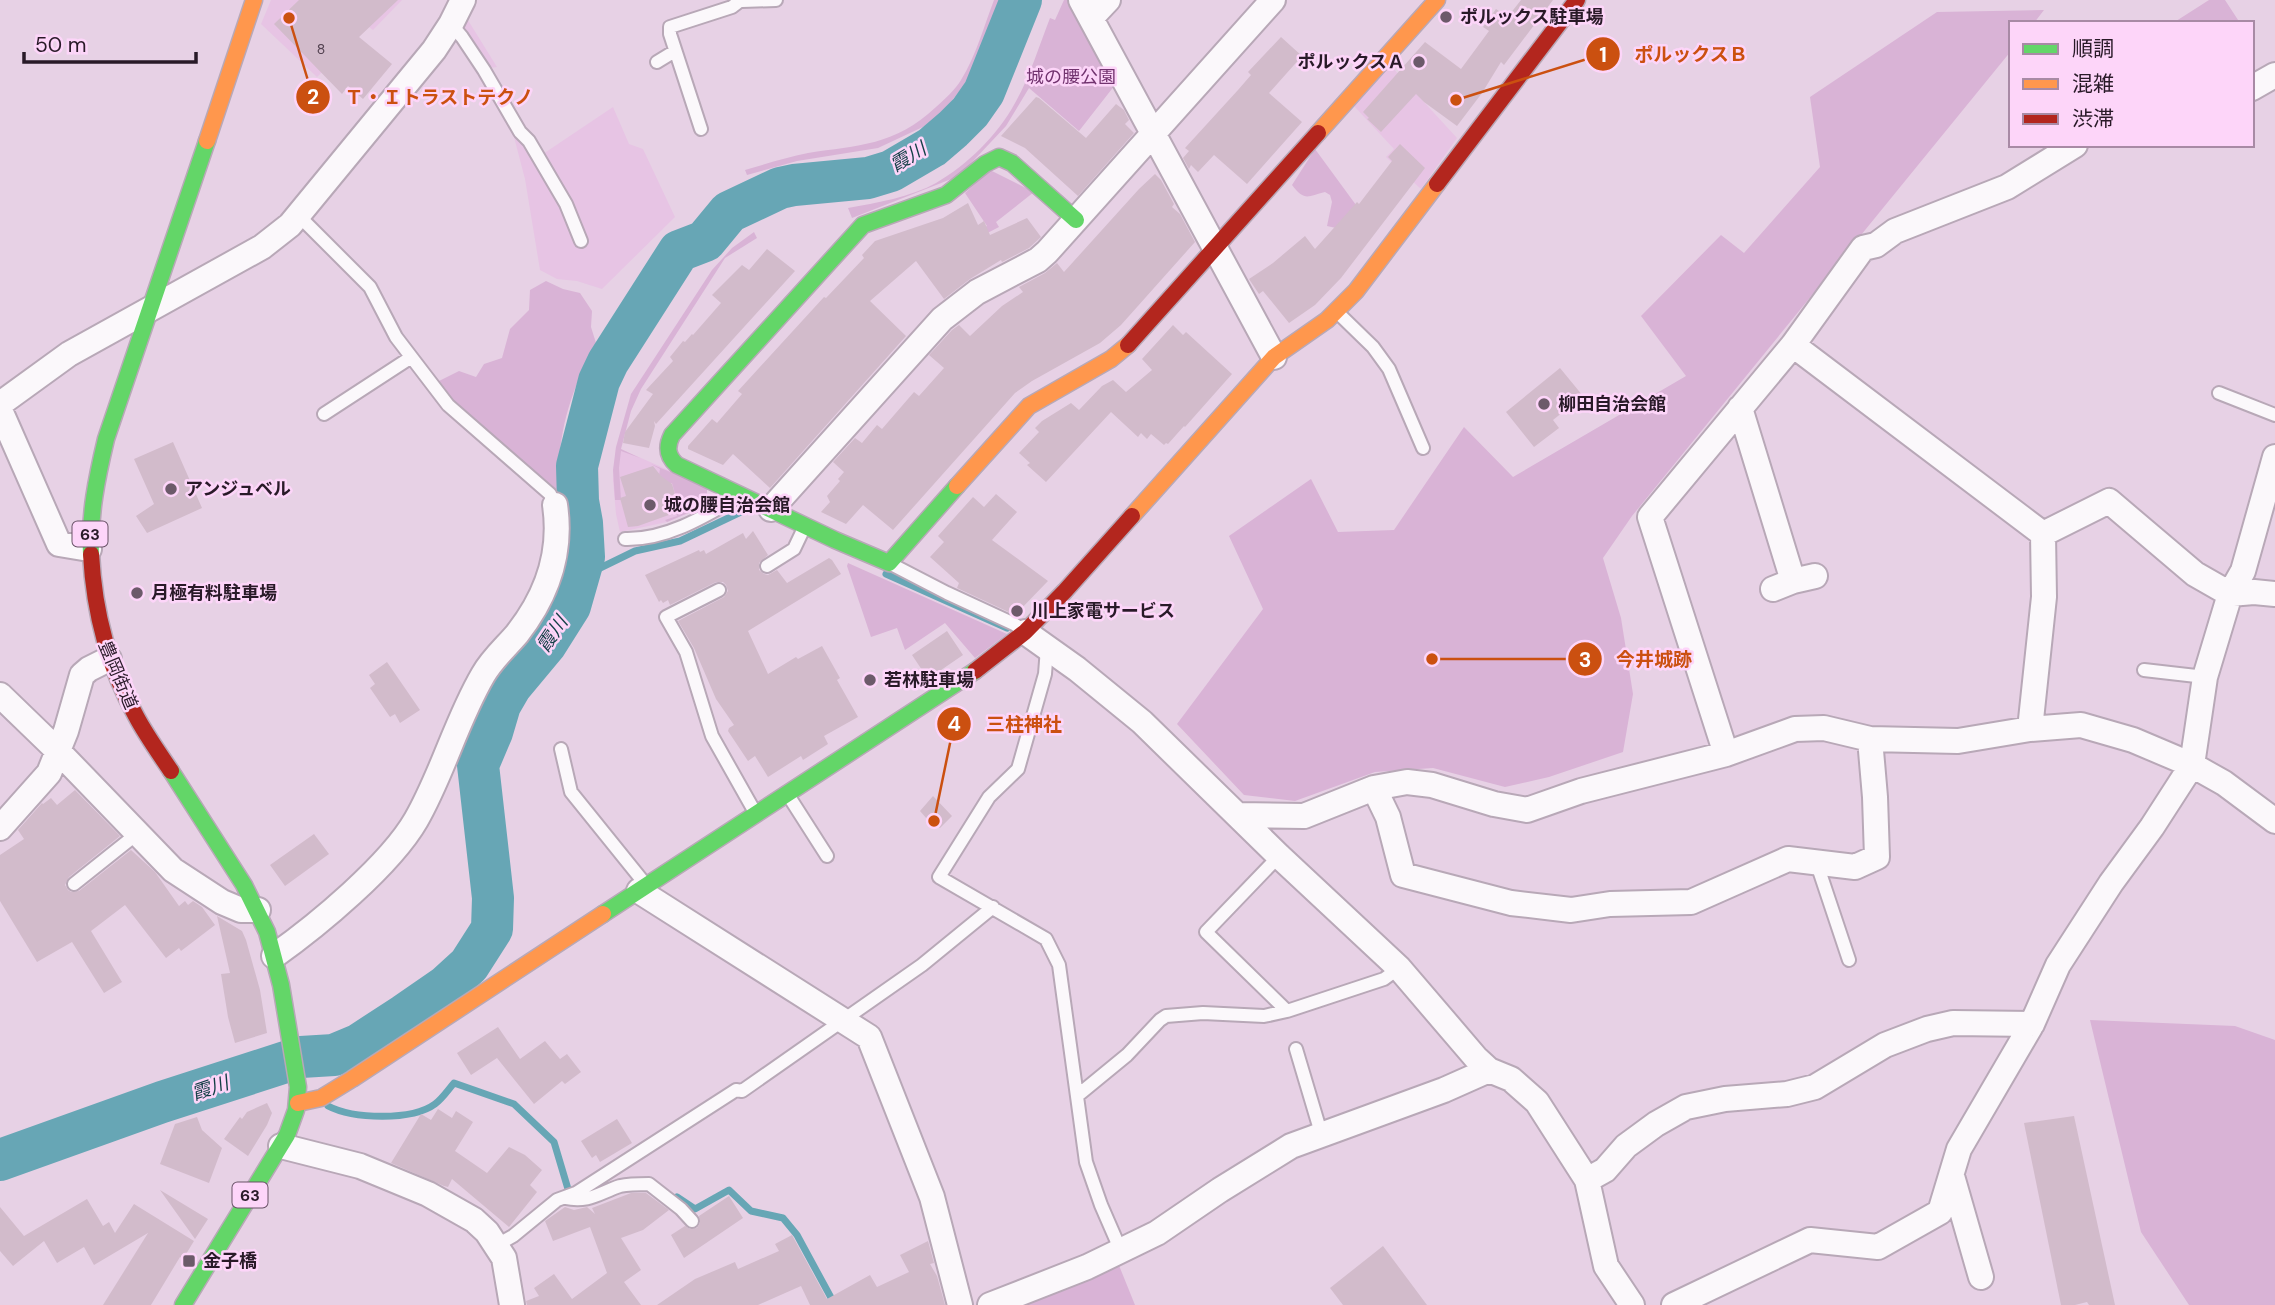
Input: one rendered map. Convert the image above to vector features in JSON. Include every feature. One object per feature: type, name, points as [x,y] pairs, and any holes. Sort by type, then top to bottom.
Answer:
[{"type":"street","name":"豊岡街道","points":[[183,1305],[281,1146],[298,1103],[297,1079],[274,956],[258,910],[127,701],[109,659],[93,602],[89,549],[100,458],[254,0]]},
{"type":"street","points":[[89,549],[58,544],[0,407],[69,354],[262,247],[290,225],[434,50],[463,0]]},
{"type":"street","points":[[1108,0],[1086,9],[1274,357]]},
{"type":"street","points":[[771,509],[936,324],[987,286],[1038,260],[1273,0]]},
{"type":"street","points":[[1076,220],[1012,163],[999,158],[987,162],[948,194],[925,205],[871,221],[857,230],[668,440],[667,451],[672,461],[771,509],[801,535],[889,563],[1029,406],[1053,390],[1100,366],[1126,348],[1437,0]]},
{"type":"street","points":[[298,1103],[321,1098],[976,670],[1025,632],[1065,591],[1274,357],[1337,312],[1377,265],[1577,0]]},
{"type":"street","points":[[2254,87],[2275,75]]},
{"type":"street","points":[[1726,754],[1650,517],[1793,345],[1863,248],[1876,245],[1895,231],[2007,187],[2072,147]]},
{"type":"street","points":[[1793,345],[2043,534]]},
{"type":"street","points":[[1740,408],[1794,582]]},
{"type":"street","points":[[1674,1305],[1810,1240],[1878,1247],[1940,1212],[1959,1149],[2032,1024],[2058,965],[2192,765],[2205,677],[2230,594],[2243,571],[2275,457]]},
{"type":"street","points":[[2043,534],[2109,501],[2195,574],[2230,594],[2275,594]]},
{"type":"street","points":[[274,956],[298,939],[368,876],[394,850],[415,823],[458,722],[476,688],[486,671],[525,624],[545,589],[555,558],[555,505]]},
{"type":"street","points":[[2030,729],[2044,597],[2043,534]]},
{"type":"street","points":[[1025,632],[1077,669],[1142,722],[1399,968],[1476,1058],[1489,1070],[1511,1079],[1537,1102],[1587,1180],[1606,1266],[1632,1305]]},
{"type":"street","points":[[0,828],[49,773],[59,752],[82,675],[109,659]]},
{"type":"street","points":[[0,695],[173,870],[208,894],[241,910],[258,910]]},
{"type":"street","points":[[1238,815],[1304,816],[1374,788],[1408,782],[1433,785],[1493,804],[1527,810],[1581,792],[1726,754],[1795,729],[1824,728],[1870,739],[1958,741],[2030,729],[2081,725],[2133,740],[2192,765],[2224,783],[2275,821]]},
{"type":"street","points":[[1374,788],[1388,817],[1403,875],[1511,903],[1571,910],[1610,904],[1691,902],[1788,859],[1855,867],[1877,857],[1870,739]]},
{"type":"street","points":[[643,889],[869,1037],[932,1197],[960,1305]]},
{"type":"street","points":[[1587,1180],[1605,1170],[1626,1146],[1686,1107],[1725,1099],[1787,1094],[1815,1087],[1885,1045],[1927,1029],[1953,1023],[2032,1024]]},
{"type":"street","points":[[990,1305],[1047,1283],[1157,1233],[1291,1146],[1489,1070]]},
{"type":"street","points":[[281,1146],[360,1166],[428,1194],[474,1220],[497,1245],[504,1258],[512,1305]]},
{"type":"street","points":[[1952,1176],[1980,1277]]},
{"type":"lane","points":[[701,129],[675,51],[670,27],[732,7],[741,0],[776,0]]},
{"type":"lane","points":[[451,24],[484,70],[520,132],[529,141],[566,204],[581,241]]},
{"type":"lane","points":[[657,62],[675,51]]},
{"type":"lane","points":[[298,215],[370,287],[396,337],[448,405],[550,494],[555,505]]},
{"type":"lane","points":[[1337,312],[1373,346],[1389,369],[1423,447]]},
{"type":"lane","points":[[324,414],[410,358]]},
{"type":"lane","points":[[2219,393],[2275,415]]},
{"type":"lane","points":[[625,539],[671,531],[710,514],[741,495]]},
{"type":"lane","points":[[767,566],[794,549],[801,535]]},
{"type":"lane","points":[[889,563],[1014,624],[1025,632]]},
{"type":"lane","points":[[719,590],[666,617],[686,652],[712,736],[757,814]]},
{"type":"lane","points":[[1047,648],[1045,674],[1018,769],[989,797],[939,877],[1046,939],[1059,965],[1086,1162],[1121,1251]]},
{"type":"lane","points":[[2144,670],[2205,677]]},
{"type":"lane","points":[[561,749],[571,792],[643,889]]},
{"type":"lane","points":[[787,794],[827,856]]},
{"type":"lane","points":[[75,884],[138,833]]},
{"type":"lane","points":[[1279,856],[1206,932],[1287,1011]]},
{"type":"lane","points":[[1816,861],[1849,960]]},
{"type":"lane","points":[[497,1245],[513,1236],[556,1200],[576,1193],[736,1090],[743,1091],[922,965],[993,907]]},
{"type":"lane","points":[[1077,1096],[1127,1055],[1166,1016],[1203,1013],[1264,1016],[1384,979],[1399,968]]},
{"type":"lane","points":[[1296,1049],[1321,1133]]},
{"type":"lane","points":[[564,1198],[588,1199],[621,1186],[649,1184],[692,1221]]},
{"type":"shaded area","points":[[271,0],[402,0],[373,30],[369,27],[317,77],[261,24]]},
{"type":"shaded area","points":[[466,17],[497,67],[490,68],[543,154],[613,107],[629,144],[643,149],[675,217],[602,289],[577,281],[557,279],[540,270],[525,179],[514,137],[454,38]]},
{"type":"shaded area","points":[[1390,65],[1457,138],[1421,189],[1386,157],[1394,149],[1354,106]]},
{"type":"shaded area","name":"城の腰自治会館","points":[[616,447],[707,487],[707,505],[667,522],[620,532],[613,480]]},
{"type":"green space","points":[[994,0],[999,0],[975,65],[963,87],[945,109],[925,126],[878,148],[797,161],[747,175],[745,170],[792,156],[891,137],[921,120],[946,98],[961,80]]},
{"type":"green space","name":"城の腰公園","points":[[1064,0],[1070,0],[1115,85],[1079,131],[1029,88],[1006,126],[959,176],[852,218],[848,208],[893,199],[926,188],[948,175],[981,148],[1000,127],[1015,103],[1050,18],[1055,20]]},
{"type":"green space","points":[[2209,0],[2225,0],[2239,21],[2176,21]]},
{"type":"green space","points":[[2044,10],[2036,21],[2009,21],[2009,53],[1632,516],[1603,558],[1621,618],[1633,694],[1623,752],[1549,777],[1505,787],[1433,768],[1375,772],[1295,801],[1244,795],[1177,724],[1263,609],[1229,536],[1311,479],[1338,532],[1394,530],[1464,427],[1513,477],[1686,376],[1641,316],[1721,235],[1744,253],[1820,167],[1810,97],[1937,12]]},
{"type":"green space","points":[[1315,149],[1356,205],[1336,228],[1327,226],[1332,202],[1330,195],[1325,192],[1304,196],[1292,185]]},
{"type":"green space","points":[[990,170],[1034,192],[996,222],[999,227],[970,242],[967,236],[987,226],[965,193]]},
{"type":"green space","points":[[754,232],[757,238],[725,258],[641,389],[631,411],[621,449],[640,458],[621,451],[621,500],[615,500],[613,470],[616,447],[631,394],[712,270],[732,248]]},
{"type":"green space","points":[[546,281],[580,293],[592,311],[591,327],[596,343],[578,380],[566,417],[560,456],[560,497],[459,407],[437,382],[459,371],[476,377],[484,364],[502,358],[510,329],[529,310],[530,290]]},
{"type":"green space","points":[[651,464],[707,487],[707,505],[667,522],[665,520],[677,516],[676,512],[680,511],[672,483],[663,485],[658,482],[660,469]]},
{"type":"green space","points":[[848,563],[1007,634],[975,658],[945,623],[905,650],[897,628],[871,637]]},
{"type":"green space","points":[[2090,1020],[2235,1026],[2275,1040],[2275,1305],[2189,1305],[2141,1232]]},
{"type":"green space","points":[[1118,1263],[1135,1305],[1013,1305]]},
{"type":"building","points":[[299,0],[398,0],[359,37],[392,64],[363,99],[348,86],[342,94],[274,24]]},
{"type":"building","points":[[1521,0],[1553,0],[1504,65],[1501,62],[1457,126],[1416,94],[1381,132],[1367,119],[1369,118],[1363,112],[1425,42],[1461,69],[1489,31],[1483,27],[1496,9],[1506,16]]},
{"type":"building","points":[[1281,37],[1302,56],[1269,93],[1302,122],[1247,184],[1214,155],[1198,172],[1191,165],[1189,169],[1183,158],[1189,151],[1185,148],[1251,75],[1248,72]]},
{"type":"building","points":[[1036,97],[1086,138],[1116,104],[1124,110],[1129,120],[1125,124],[1134,133],[1078,196],[1025,148],[1001,136]]},
{"type":"building","points":[[1400,144],[1425,168],[1341,278],[1315,305],[1289,323],[1263,291],[1259,294],[1249,279],[1305,236],[1315,249],[1357,202],[1359,204],[1392,161],[1388,157]]},
{"type":"building","points":[[1155,174],[1161,180],[1174,204],[1172,207],[1180,214],[1195,242],[1121,325],[1100,343],[1015,393],[893,530],[863,505],[846,524],[821,512],[830,502],[827,496],[844,472],[833,462],[855,438],[862,443],[877,425],[882,429],[914,392],[919,396],[944,368],[929,355],[952,330],[959,325],[970,336],[1002,306],[1023,292],[1019,287],[1057,263],[1064,272]]},
{"type":"building","points":[[968,203],[978,225],[984,221],[990,235],[1027,218],[1041,237],[1029,248],[1002,262],[1001,260],[970,279],[944,299],[916,261],[870,301],[906,336],[770,488],[733,454],[723,465],[688,449],[712,419],[717,423],[742,394],[738,391],[824,297],[826,298],[864,258],[862,255],[875,241],[943,218]]},
{"type":"building","points":[[767,249],[795,271],[656,424],[654,421],[649,448],[623,443],[625,432],[653,394],[646,390],[673,361],[670,357],[683,341],[693,335],[721,303],[712,295],[742,265],[749,270]]},
{"type":"building","points":[[1173,325],[1183,335],[1186,332],[1232,374],[1168,444],[1164,445],[1151,434],[1147,439],[1141,433],[1138,437],[1111,412],[1046,482],[1027,465],[1030,463],[1019,453],[1039,432],[1035,428],[1042,421],[1071,403],[1079,410],[1102,386],[1113,380],[1126,392],[1152,370],[1142,359]]},
{"type":"building","name":"柳田自治会館","points":[[1560,368],[1583,396],[1553,420],[1559,428],[1534,447],[1506,412]]},
{"type":"building","name":"アンジュベル","points":[[173,442],[202,508],[147,533],[136,516],[154,504],[134,459]]},
{"type":"building","name":"城の腰自治会館","points":[[653,466],[672,484],[680,511],[628,527],[620,498],[626,496],[620,477]]},
{"type":"building","points":[[996,494],[1017,512],[992,540],[1048,581],[1015,615],[957,588],[959,583],[930,557],[944,542],[938,536],[973,497],[984,507]]},
{"type":"building","points":[[753,531],[768,555],[759,563],[759,570],[764,574],[768,575],[777,570],[787,583],[829,558],[841,574],[748,631],[768,674],[796,657],[798,659],[822,646],[858,717],[824,736],[828,744],[803,760],[801,756],[768,777],[755,756],[748,761],[728,731],[734,725],[716,699],[694,648],[678,621],[724,597],[728,591],[726,585],[716,582],[670,605],[668,600],[659,602],[645,575],[699,550],[704,550],[706,554],[743,533],[746,539]]},
{"type":"building","points":[[947,631],[963,655],[928,679],[912,655]]},
{"type":"building","points":[[387,662],[420,710],[400,723],[395,714],[390,717],[370,688],[375,684],[369,675]]},
{"type":"building","points":[[75,790],[120,836],[69,877],[65,885],[68,890],[79,891],[131,850],[155,872],[179,906],[185,901],[188,905],[193,901],[202,907],[215,925],[181,951],[179,948],[166,958],[125,905],[91,931],[122,982],[104,993],[72,942],[37,962],[0,901],[0,855],[24,839],[18,830],[42,803],[51,798],[57,805]]},
{"type":"building","points":[[933,796],[952,816],[940,828],[936,825],[934,827],[920,811]]},
{"type":"building","points":[[314,834],[329,854],[285,886],[270,865]]},
{"type":"building","points":[[217,916],[242,931],[246,940],[260,990],[267,1033],[235,1043],[221,974],[230,973]]},
{"type":"building","points":[[498,1027],[520,1059],[545,1041],[560,1059],[567,1054],[581,1072],[565,1084],[562,1081],[534,1104],[497,1058],[471,1075],[457,1053]]},
{"type":"building","points":[[267,1103],[272,1113],[248,1156],[224,1139],[240,1117],[242,1119],[247,1112]]},
{"type":"building","points":[[438,1109],[452,1118],[456,1111],[473,1122],[455,1151],[487,1173],[509,1147],[525,1155],[542,1170],[530,1185],[537,1192],[509,1227],[452,1179],[448,1187],[444,1186],[391,1163],[421,1114],[431,1120]]},
{"type":"building","points":[[2074,1116],[2115,1305],[2089,1305],[2087,1302],[2061,1305],[2024,1123]]},
{"type":"building","points":[[197,1117],[202,1130],[222,1148],[209,1183],[160,1164],[175,1124]]},
{"type":"building","points":[[617,1119],[632,1143],[600,1162],[596,1155],[592,1158],[581,1141]]},
{"type":"building","points":[[160,1190],[208,1219],[195,1239]]},
{"type":"building","points":[[631,1193],[646,1193],[669,1210],[643,1230],[621,1238],[641,1270],[624,1282],[641,1305],[527,1305],[526,1301],[539,1296],[534,1288],[554,1274],[572,1299],[607,1273],[590,1227],[553,1241],[545,1221],[565,1207],[574,1210],[587,1207],[595,1214],[592,1208]]},
{"type":"building","points":[[729,1196],[743,1218],[684,1258],[671,1235],[685,1226],[690,1229],[697,1228],[700,1223],[699,1216]]},
{"type":"building","points":[[87,1199],[103,1226],[109,1222],[115,1233],[134,1204],[194,1241],[183,1259],[180,1257],[151,1305],[103,1305],[148,1233],[94,1265],[84,1247],[57,1263],[44,1241],[13,1266],[0,1251],[0,1207],[24,1236]]},
{"type":"building","points":[[792,1235],[827,1299],[870,1275],[877,1287],[909,1272],[900,1255],[928,1241],[934,1263],[930,1264],[937,1276],[945,1305],[810,1305],[801,1286],[758,1305],[657,1305],[695,1279],[735,1262],[738,1269],[779,1251],[775,1244]]},
{"type":"building","points":[[1383,1246],[1427,1305],[1343,1305],[1330,1288]]},
{"type":"waterway","name":"霞川","points":[[0,1160],[162,1102],[301,1057],[334,1055],[358,1045],[404,1015],[446,986],[469,965],[492,929],[493,898],[478,765],[500,705],[511,686],[546,644],[570,606],[584,557],[577,466],[599,381],[608,362],[679,251],[705,241],[729,212],[780,188],[868,178],[891,171],[932,147],[953,129],[970,112],[984,92],[1021,0]]},
{"type":"waterway","points":[[579,574],[596,570],[635,551],[680,541],[745,510]]},
{"type":"waterway","points":[[886,574],[1007,628]]},
{"type":"waterway","points":[[328,1106],[352,1114],[398,1116],[425,1110],[443,1097],[454,1083],[514,1104],[554,1142],[568,1189]]},
{"type":"waterway","points":[[677,1197],[695,1209],[729,1190],[751,1211],[783,1218],[797,1235],[835,1305]]},
{"type":"traffic: fast","points":[[91,554],[92,510],[106,439],[207,141]]},
{"type":"traffic: fast","points":[[957,486],[889,563],[677,465],[669,455],[669,443],[672,435],[863,225],[946,195],[985,164],[999,157],[1012,163],[1076,220]]},
{"type":"traffic: fast","points":[[603,914],[975,671]]},
{"type":"traffic: fast","points":[[171,771],[244,885],[267,932],[281,985],[298,1087],[296,1110],[287,1135],[183,1305]]},
{"type":"traffic: slow","points":[[207,141],[254,0]]},
{"type":"traffic: slow","points":[[1318,133],[1437,0]]},
{"type":"traffic: slow","points":[[1132,516],[1274,357],[1327,320],[1356,291],[1437,184]]},
{"type":"traffic: slow","points":[[957,486],[1029,406],[1111,359],[1128,345]]},
{"type":"traffic: slow","points":[[298,1103],[321,1098],[352,1079],[603,914]]},
{"type":"traffic: jam","points":[[1437,184],[1577,0]]},
{"type":"traffic: jam","points":[[1128,345],[1318,133]]},
{"type":"traffic: jam","points":[[975,671],[1025,632],[1132,516]]},
{"type":"traffic: jam","points":[[91,554],[95,596],[110,658],[136,716],[171,771]]},
{"type":"place","name":"ポルックス駐車場","points":[[1446,17]]},
{"type":"place","name":"Ｔ・Ｉトラストテクノ","points":[[289,18]]},
{"type":"place","name":"ポルックスＡ","points":[[1419,62]]},
{"type":"place","name":"ポルックスＢ","points":[[1456,100]]},
{"type":"place","name":"柳田自治会館","points":[[1544,404]]},
{"type":"place","name":"アンジュベル","points":[[171,489]]},
{"type":"place","name":"城の腰自治会館","points":[[650,505]]},
{"type":"place","name":"月極有料駐車場","points":[[137,593]]},
{"type":"place","name":"川上家電サービス","points":[[1017,611]]},
{"type":"place","name":"今井城跡","points":[[1432,659]]},
{"type":"place","name":"若林駐車場","points":[[870,680]]},
{"type":"place","name":"三柱神社","points":[[934,821]]},
{"type":"place","name":"金子橋","points":[[189,1261]]}]
